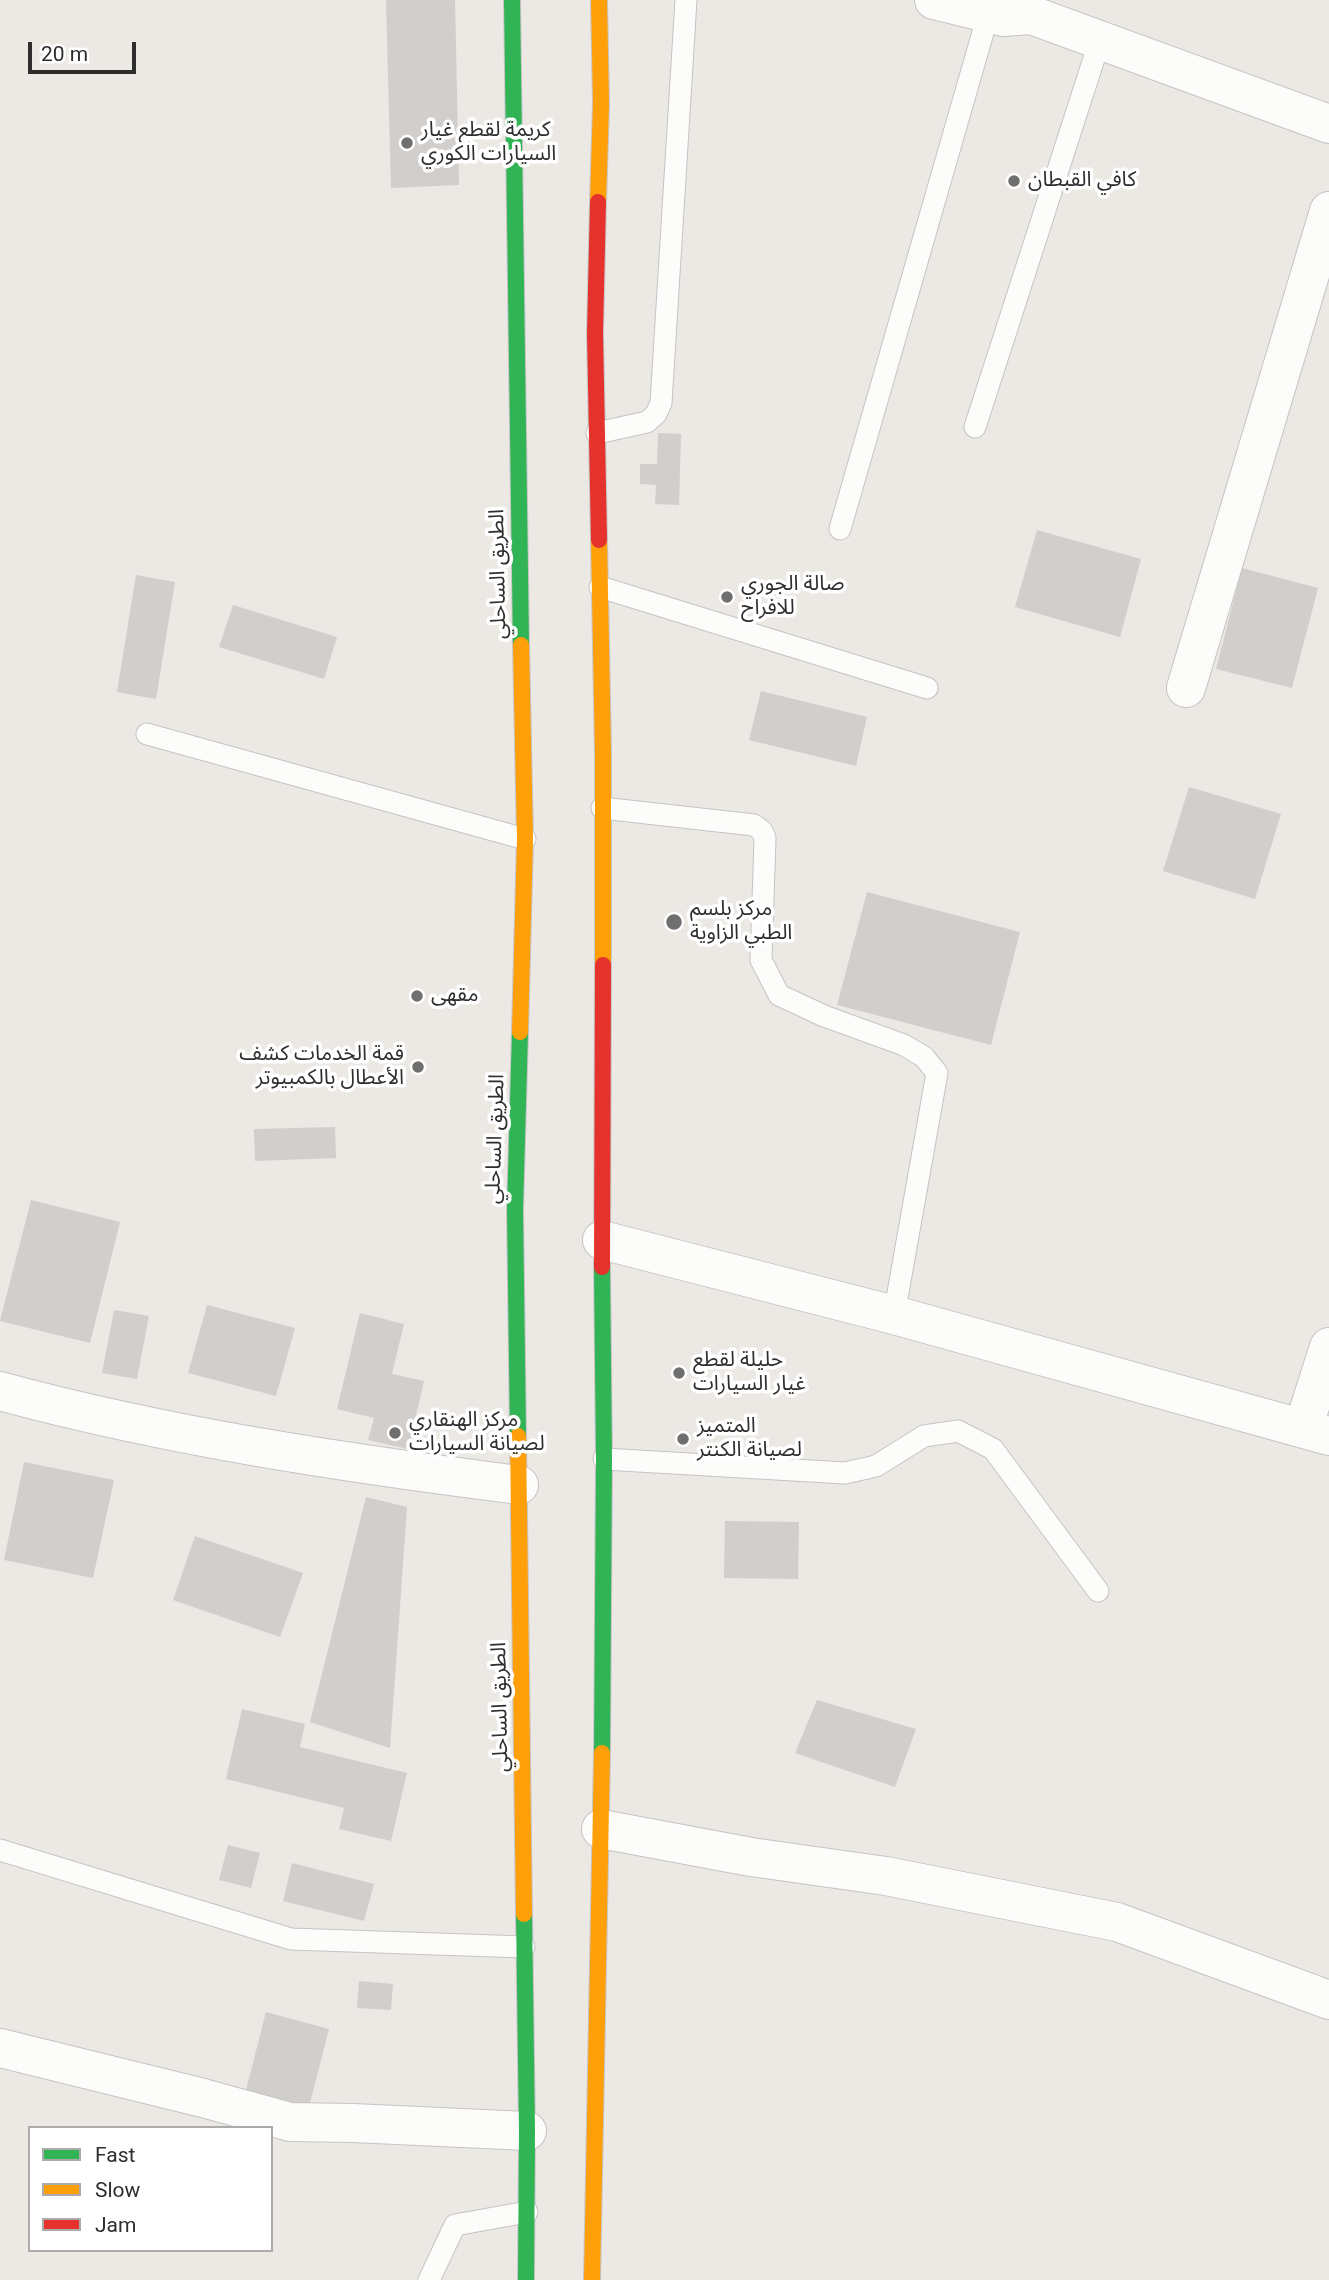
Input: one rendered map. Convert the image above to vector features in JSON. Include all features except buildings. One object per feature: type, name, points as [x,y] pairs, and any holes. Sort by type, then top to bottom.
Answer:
[{"type":"highway","name":"الطريق الساحلي","points":[[512,0],[525,839],[515,1209],[527,2131],[526,2280]]},
{"type":"highway","points":[[592,2280],[601,1829],[604,1459],[603,808],[594,333],[601,104],[598,0]]},
{"type":"street","points":[[934,0],[1011,10],[1329,124]]},
{"type":"street","points":[[1186,688],[1329,211]]},
{"type":"street","points":[[602,1240],[894,1315],[1316,1432],[1329,1347]]},
{"type":"street","points":[[0,1391],[77,1412],[186,1433],[409,1471],[519,1485]]},
{"type":"street","points":[[601,1829],[751,1857],[886,1876],[1117,1922],[1329,2000]]},
{"type":"street","points":[[0,2048],[290,2122],[527,2131]]},
{"type":"lane","points":[[597,433],[647,422],[656,414],[661,403],[686,0]]},
{"type":"lane","points":[[840,529],[1011,10]]},
{"type":"lane","points":[[975,427],[1100,40]]},
{"type":"lane","points":[[600,587],[927,688]]},
{"type":"lane","points":[[147,734],[525,839]]},
{"type":"lane","points":[[603,808],[754,825],[762,831],[765,838],[761,960],[779,995],[824,1016],[904,1045],[924,1057],[937,1073],[894,1315]]},
{"type":"lane","points":[[604,1459],[845,1473],[876,1466],[924,1436],[958,1431],[993,1449],[1098,1591]]},
{"type":"lane","points":[[0,1850],[291,1940],[524,1947]]},
{"type":"lane","points":[[429,2280],[455,2225],[527,2212]]},
{"type":"traffic: fast","points":[[512,0],[521,645]]},
{"type":"traffic: fast","points":[[518,1436],[515,1209],[520,1032]]},
{"type":"traffic: fast","points":[[602,1267],[602,1753]]},
{"type":"traffic: fast","points":[[524,1914],[526,2280]]},
{"type":"traffic: slow","points":[[598,202],[601,104],[599,0]]},
{"type":"traffic: slow","points":[[599,540],[603,965]]},
{"type":"traffic: slow","points":[[520,1032],[525,839],[521,645]]},
{"type":"traffic: slow","points":[[518,1436],[524,1914]]},
{"type":"traffic: slow","points":[[592,2280],[602,1753]]},
{"type":"traffic: jam","points":[[598,202],[595,333],[599,540]]},
{"type":"traffic: jam","points":[[602,1267],[603,965]]},
{"type":"place","name":"كريمة لقطع غيار السيارات الكوري","points":[[407,143]]},
{"type":"place","name":"كافي القبطان","points":[[1014,181]]},
{"type":"place","name":"صالة الجوري للافراح","points":[[727,597]]},
{"type":"place","name":"مركز بلسم الطبي الزاوية","points":[[674,922]]},
{"type":"place","name":"مقهى","points":[[417,996]]},
{"type":"place","name":"قمة الخدمات كشف الأعطال بالكمبيوتر","points":[[418,1067]]},
{"type":"place","name":"حليلة لقطع غيار السيارات","points":[[679,1373]]},
{"type":"place","name":"مركز الهنقاري لصيانة السيارات","points":[[395,1433]]},
{"type":"place","name":"المتميز لصيانة الكنتر","points":[[683,1439]]}]
